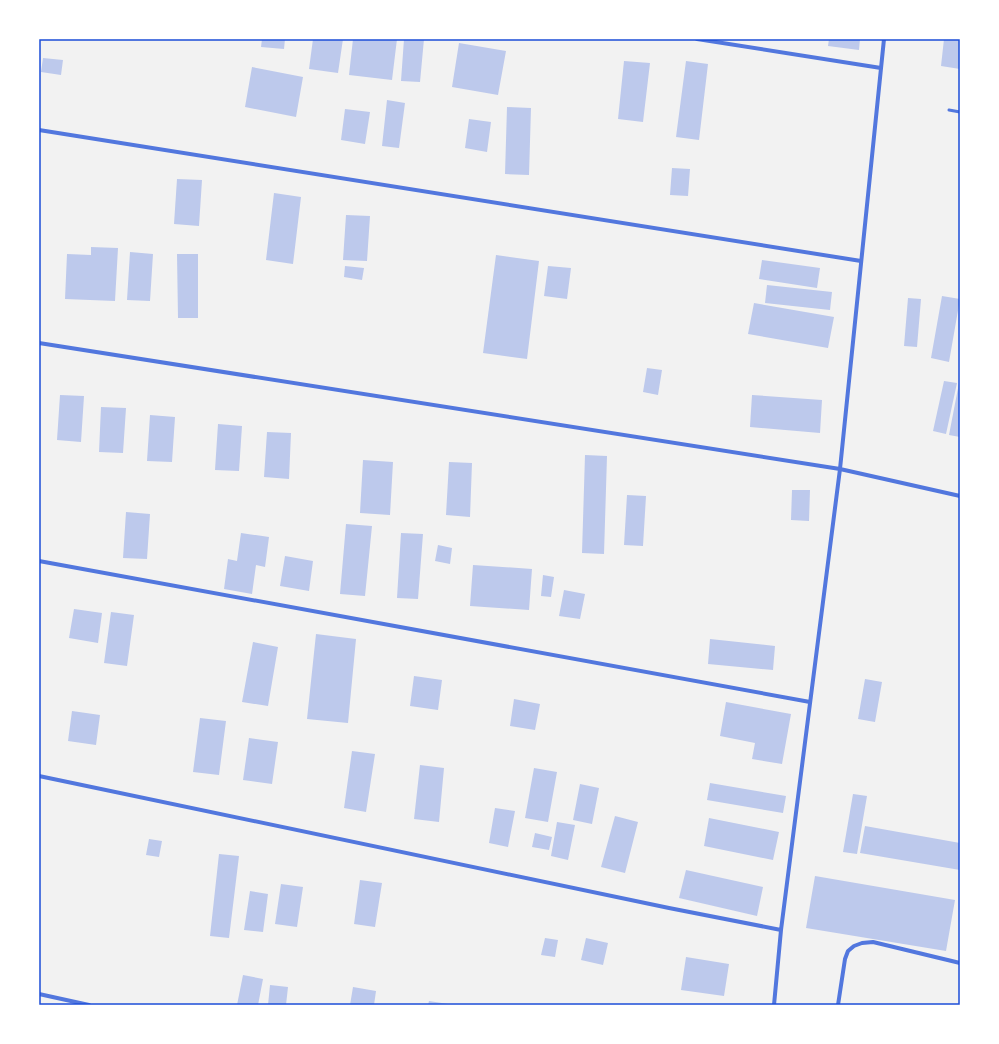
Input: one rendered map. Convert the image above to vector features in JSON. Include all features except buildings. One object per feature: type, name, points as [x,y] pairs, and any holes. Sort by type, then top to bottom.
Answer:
[{"type":"street","points":[[697,39],[881,68]]},
{"type":"street","points":[[774,1005],[781,930],[840,469],[884,39]]},
{"type":"street","points":[[39,130],[861,261]]},
{"type":"street","points":[[39,343],[840,469],[960,496]]},
{"type":"street","points":[[39,561],[810,702]]},
{"type":"street","points":[[39,776],[781,930]]},
{"type":"street","points":[[838,1005],[845,959],[848,951],[854,946],[862,943],[873,942],[960,963]]},
{"type":"street","points":[[39,994],[89,1005]]},
{"type":"lane","points":[[949,110],[960,112]]}]
